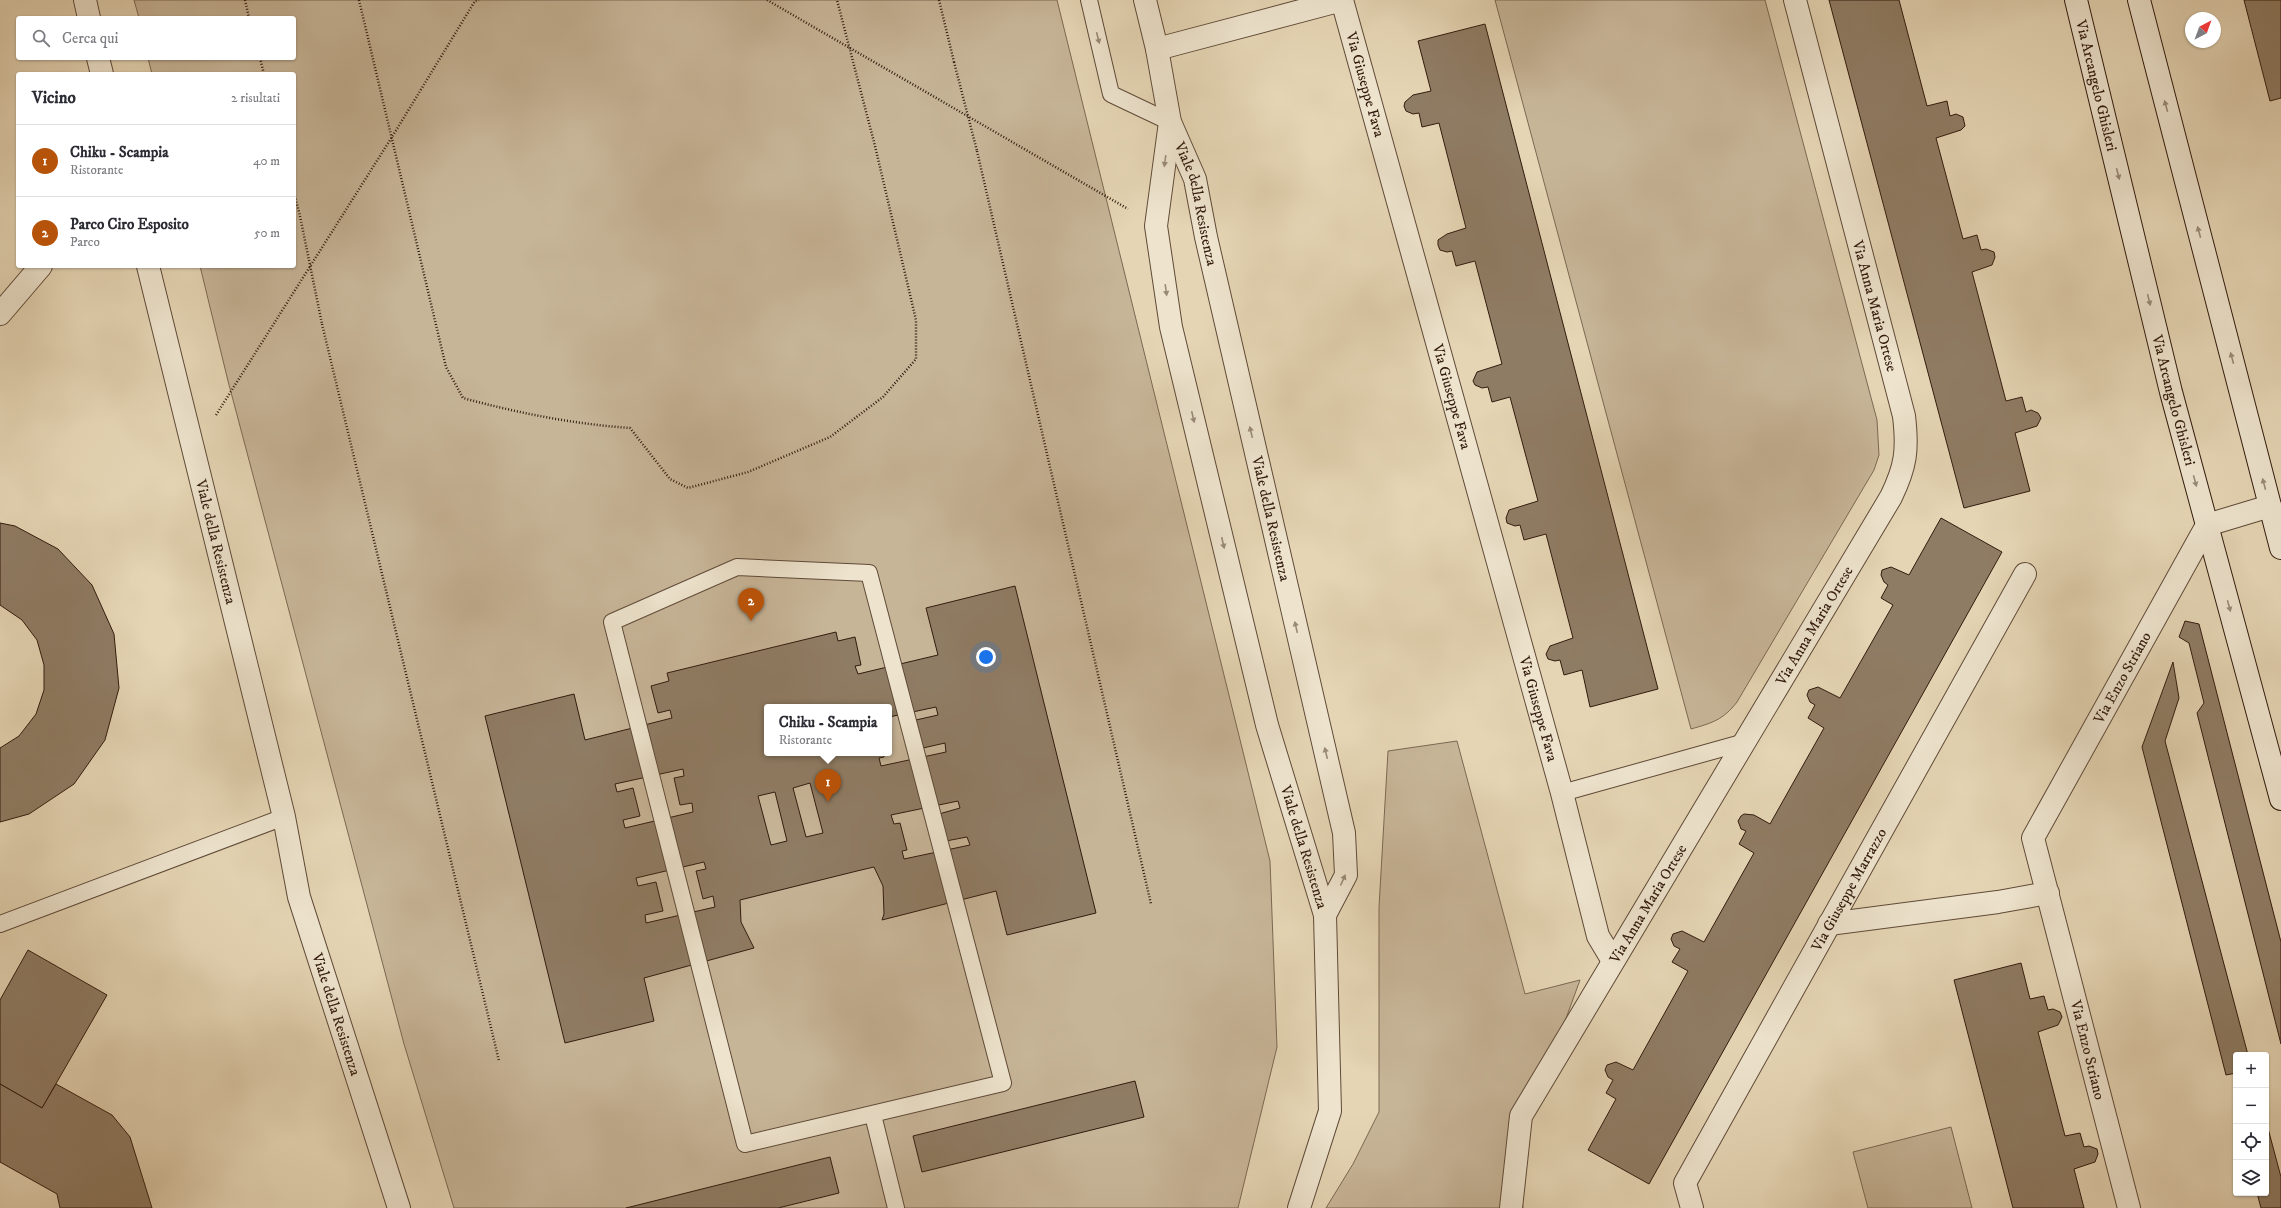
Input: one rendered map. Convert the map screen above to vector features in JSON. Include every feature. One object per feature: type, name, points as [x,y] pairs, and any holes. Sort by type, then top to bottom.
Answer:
[{"type":"street","points":[[85,0],[89,16]]},
{"type":"street","name":"Viale della Resistenza","points":[[1145,0],[1157,49],[1170,122],[1195,179],[1206,237],[1344,833],[1346,875],[1325,915]]},
{"type":"street","name":"Via Giuseppe Fava","points":[[1157,49],[1342,0],[1562,793],[1598,936],[1613,961]]},
{"type":"street","name":"Via Anna Maria Ortese","points":[[1511,1208],[1521,1116],[1892,497],[1902,476],[1907,445],[1904,416],[1795,0]]},
{"type":"street","name":"Via Arcangelo Ghisleri","points":[[2076,0],[2171,392],[2281,799]]},
{"type":"street","points":[[2139,0],[2281,548]]},
{"type":"street","points":[[98,60],[102,72]]},
{"type":"street","name":"Viale della Resistenza","points":[[1170,122],[1156,226],[1171,327],[1267,725],[1325,915],[1330,1111],[1299,1208]]},
{"type":"street","points":[[0,314],[39,268]]},
{"type":"street","name":"Viale della Resistenza","points":[[148,268],[284,817],[299,897],[399,1208]]},
{"type":"street","points":[[2207,525],[2270,506]]},
{"type":"street","name":"Via Enzo Striano","points":[[2129,1208],[2033,838],[2207,525]]},
{"type":"street","name":"Via Giuseppe Marrazzo","points":[[1692,1208],[1685,1183],[2025,574]]},
{"type":"street","points":[[1829,924],[1998,902],[2048,893]]},
{"type":"lane","points":[[1088,0],[1111,94],[1170,122]]},
{"type":"lane","points":[[737,567],[869,573],[1003,1083],[873,1115],[745,1144],[612,622],[737,567]]},
{"type":"lane","points":[[1562,793],[1745,742]]},
{"type":"lane","points":[[0,924],[284,817]]},
{"type":"lane","points":[[873,1115],[896,1208]]},
{"type":"path","points":[[245,0],[249,16]]},
{"type":"path","points":[[359,0],[446,367],[463,398],[503,409],[592,425],[630,428],[670,479],[688,488],[748,472],[830,437],[882,397],[916,359],[916,320],[875,146],[837,0]]},
{"type":"path","points":[[194,450],[392,137],[475,1],[479,0]]},
{"type":"path","points":[[767,0],[1156,226]]},
{"type":"path","points":[[939,0],[977,151],[1151,904]]},
{"type":"path","points":[[260,60],[264,72]]},
{"type":"path","points":[[296,201],[322,324],[499,1061]]},
{"type":"shaded area","points":[[134,0],[1057,0],[1270,861],[1277,1047],[1238,1208],[454,1208],[404,1044],[228,381],[200,268],[296,268],[296,72],[152,72],[148,60],[296,60],[296,16],[138,16]]},
{"type":"shaded area","points":[[1495,0],[1765,0],[1877,420],[1879,455],[1874,470],[1737,702],[1727,713],[1717,720],[1691,729]]},
{"type":"shaded area","points":[[1457,741],[1525,994],[1580,980],[1518,1150],[1523,1208],[1326,1208],[1353,1164],[1379,1112],[1379,907],[1388,751]]},
{"type":"shaded area","points":[[1951,1127],[1972,1208],[1868,1208],[1853,1152]]},
{"type":"building","points":[[1829,0],[1899,0],[1927,106],[1947,101],[1950,116],[1956,114],[1963,117],[1965,126],[1961,130],[1936,138],[1963,239],[1977,235],[1981,250],[1986,249],[1994,252],[1995,257],[1992,265],[1972,272],[2006,401],[2022,397],[2026,412],[2031,410],[2038,413],[2041,418],[2037,426],[2015,433],[2030,491],[1964,508]]},
{"type":"building","points":[[2244,0],[2281,0],[2281,98],[2270,101]]},
{"type":"building","points":[[1485,24],[1658,689],[1590,707],[1582,670],[1564,675],[1560,660],[1555,661],[1548,659],[1546,654],[1550,646],[1573,638],[1546,534],[1524,540],[1520,525],[1515,526],[1507,523],[1506,518],[1509,510],[1538,501],[1510,397],[1492,402],[1488,387],[1482,388],[1475,385],[1473,381],[1477,372],[1502,364],[1475,261],[1456,266],[1452,251],[1447,252],[1440,250],[1438,245],[1438,240],[1447,234],[1466,228],[1439,123],[1422,127],[1419,113],[1413,114],[1406,111],[1404,106],[1405,102],[1413,95],[1431,91],[1418,41]]},
{"type":"building","points":[[1941,518],[2002,552],[1649,1184],[1588,1150],[1616,1099],[1606,1093],[1613,1080],[1608,1077],[1605,1070],[1607,1065],[1616,1062],[1633,1070],[1688,971],[1672,962],[1680,949],[1674,946],[1671,939],[1673,934],[1682,931],[1704,942],[1754,853],[1739,844],[1746,831],[1741,829],[1738,821],[1744,814],[1754,815],[1770,824],[1824,728],[1808,718],[1815,705],[1810,702],[1807,695],[1809,690],[1818,687],[1840,698],[1893,605],[1881,598],[1888,585],[1884,582],[1881,575],[1882,570],[1891,567],[1909,575]]},
{"type":"building","points":[[0,523],[15,526],[58,549],[92,585],[114,634],[119,688],[105,740],[74,784],[29,814],[0,822],[0,748],[19,736],[36,714],[44,690],[44,665],[37,640],[22,620],[0,605]]},
{"type":"building","points":[[1015,586],[1096,913],[1007,935],[996,891],[882,920],[884,914],[883,886],[874,867],[857,871],[740,900],[741,922],[754,948],[644,978],[654,1021],[565,1043],[485,716],[574,694],[585,740],[672,718],[670,710],[658,713],[651,686],[669,681],[667,673],[836,632],[838,641],[855,637],[861,665],[855,666],[858,674],[938,655],[926,608]],"holes":[[[683,769],[684,776],[674,778],[680,805],[692,803],[693,812],[625,828],[623,820],[640,816],[633,788],[617,792],[615,784]],[[810,783],[823,833],[806,837],[793,788]],[[775,792],[787,841],[771,845],[758,796]],[[958,801],[960,808],[939,814],[946,841],[967,837],[970,845],[904,859],[902,851],[907,850],[900,823],[894,824],[891,815]],[[704,862],[706,869],[696,871],[703,899],[713,896],[715,907],[646,923],[645,915],[663,911],[656,882],[638,886],[636,878]]]},
{"type":"building","points":[[2185,621],[2199,624],[2281,942],[2281,1044],[2197,713],[2204,703],[2189,643],[2179,637]]},
{"type":"building","points":[[2173,662],[2179,698],[2165,741],[2247,1052],[2233,1052],[2233,1074],[2226,1075],[2142,747]]},
{"type":"building","points":[[28,950],[107,995],[42,1108],[0,1084],[0,1000]]},
{"type":"building","points":[[2021,963],[2030,999],[2044,996],[2048,1010],[2053,1009],[2060,1012],[2062,1017],[2058,1025],[2038,1032],[2065,1136],[2080,1133],[2084,1147],[2089,1146],[2097,1149],[2098,1154],[2095,1162],[2074,1169],[2084,1208],[2013,1208],[1954,980]]},
{"type":"building","points":[[1135,1081],[1144,1117],[922,1172],[913,1136]]},
{"type":"building","points":[[0,1084],[42,1108],[56,1084],[112,1115],[130,1137],[152,1208],[60,1208],[57,1194],[0,1162]]},
{"type":"building","points":[[2269,1132],[2281,1177],[2281,1208],[2261,1208],[2258,1196],[2269,1196]]},
{"type":"building","points":[[830,1157],[839,1193],[778,1208],[626,1208]]},
{"type":"place","name":"Parco Ciro Esposito","points":[[751,621]]},
{"type":"place","name":"Chiku - Scampia","points":[[828,802]]}]
